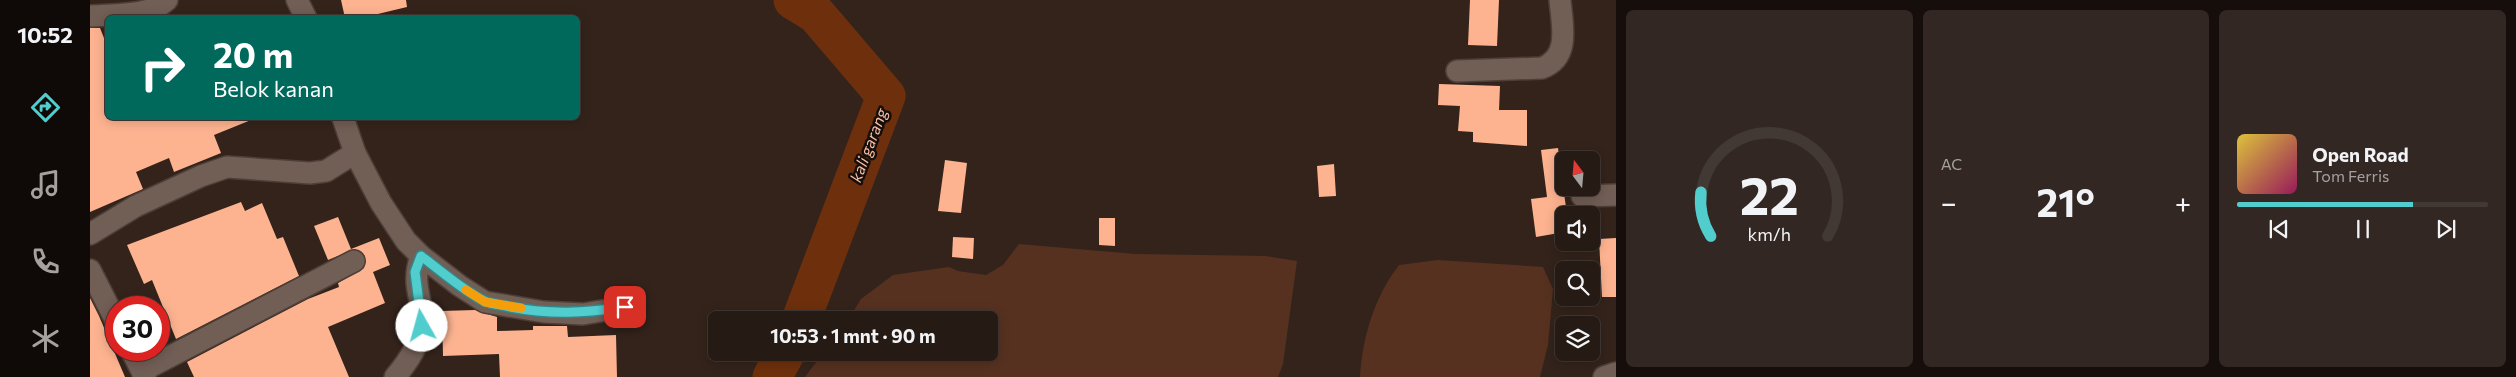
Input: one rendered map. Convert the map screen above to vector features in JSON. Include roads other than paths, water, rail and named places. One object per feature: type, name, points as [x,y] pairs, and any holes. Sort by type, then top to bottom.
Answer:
[{"type":"street","points":[[90,16],[150,10],[161,6],[167,0]]},
{"type":"street","points":[[297,0],[304,15]]},
{"type":"street","points":[[1457,71],[1542,68],[1553,64],[1559,55],[1563,42],[1560,0]]},
{"type":"street","points":[[344,120],[355,153],[389,216],[406,241],[421,256],[460,286],[485,302],[544,312],[583,314],[625,307]]},
{"type":"street","points":[[90,234],[136,206],[201,176],[227,167],[310,173],[326,171],[355,153]]},
{"type":"street","points":[[1600,195],[1616,195]]},
{"type":"street","points":[[395,377],[409,360],[422,326],[415,272],[421,256]]},
{"type":"street","points":[[137,361],[144,374],[354,261]]},
{"type":"street","points":[[90,270],[105,299]]},
{"type":"street","points":[[1604,377],[1616,373]]},
{"type":"waterway","name":"kali garang","points":[[793,0],[816,14],[886,96],[804,311]]},
{"type":"waterway","name":"kali garang","points":[[772,377],[781,361]]}]
